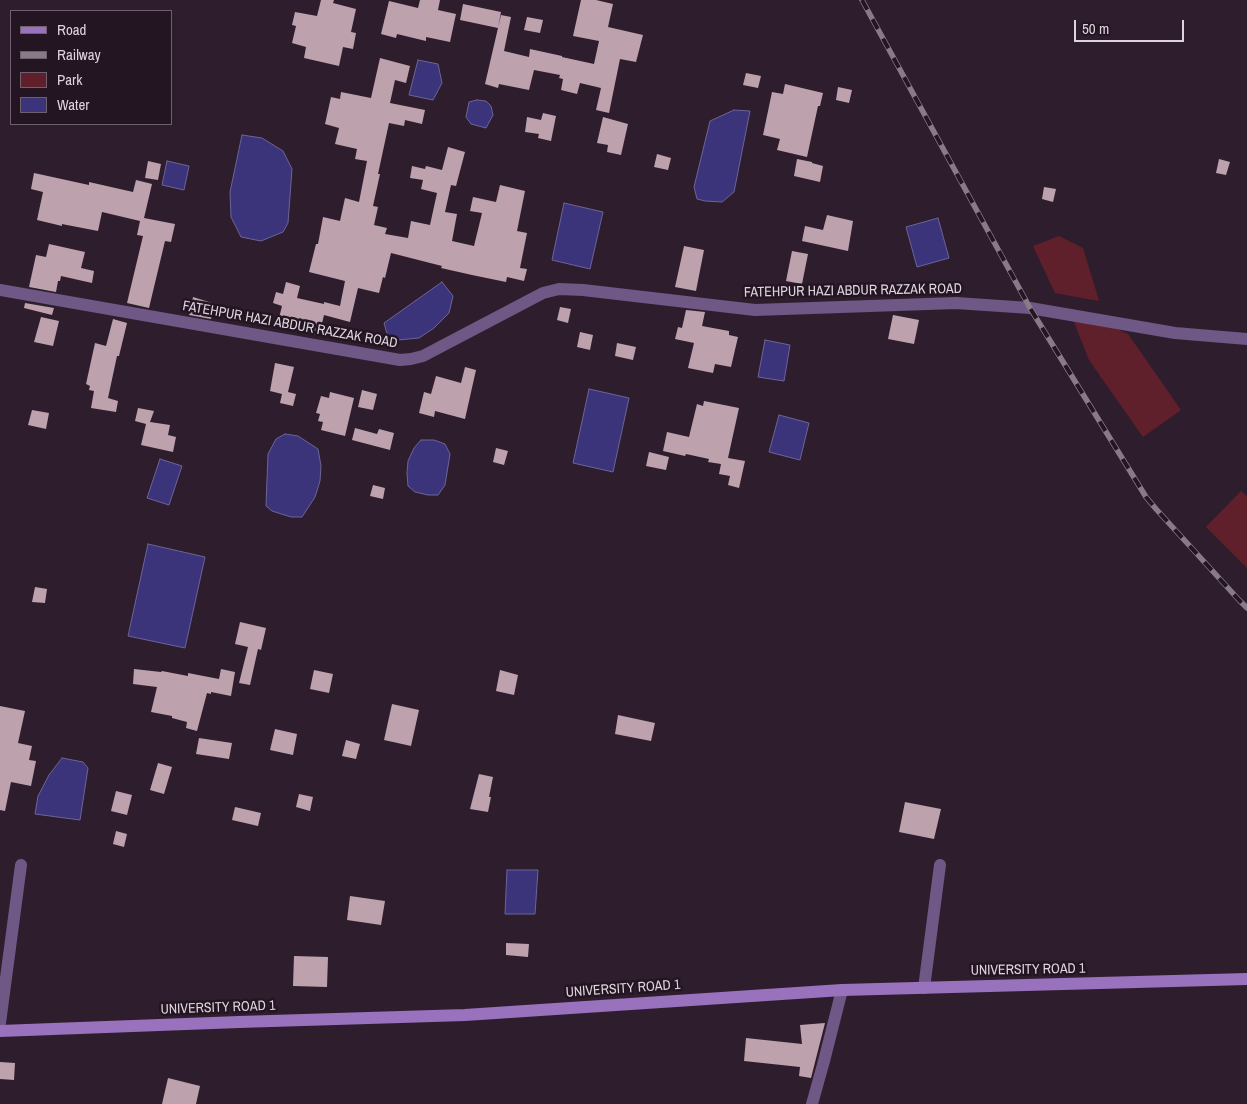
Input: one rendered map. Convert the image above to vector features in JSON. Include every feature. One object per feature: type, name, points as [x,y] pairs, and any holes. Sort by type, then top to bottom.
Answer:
[{"type":"main road","name":"UNIVERSITY ROAD 1","points":[[0,1031],[465,1015],[842,990],[1247,979]]},
{"type":"street","name":"FATEHPUR HAZI ABDUR RAZZAK ROAD","points":[[0,290],[400,360],[411,360],[423,356],[542,293],[559,290],[583,290],[754,310],[956,303],[1030,308],[1175,333],[1247,338]]},
{"type":"street","points":[[0,1023],[20,865]]},
{"type":"street","points":[[924,988],[940,865]]},
{"type":"street","points":[[812,1104],[842,990]]},
{"type":"green space","points":[[1059,236],[1083,248],[1099,301],[1055,293],[1033,246]]},
{"type":"green space","points":[[1074,322],[1106,324],[1128,334],[1181,410],[1143,437],[1089,360]]},
{"type":"green space","points":[[1241,491],[1247,496],[1247,568],[1206,527]]},
{"type":"water","points":[[418,60],[438,64],[442,83],[433,100],[409,95]]},
{"type":"water","points":[[477,100],[486,101],[491,106],[493,115],[486,128],[471,124],[466,117],[469,102]]},
{"type":"water","points":[[734,110],[750,111],[734,192],[722,202],[697,199],[694,187],[710,121]]},
{"type":"water","points":[[242,135],[262,138],[283,151],[292,169],[288,223],[283,232],[261,241],[241,237],[231,217],[230,192]]},
{"type":"water","points":[[167,161],[189,166],[184,190],[162,185]]},
{"type":"water","points":[[564,203],[603,212],[590,269],[552,260]]},
{"type":"water","points":[[938,218],[949,258],[917,267],[906,227]]},
{"type":"water","points":[[442,282],[453,296],[449,313],[434,328],[419,338],[398,340],[388,337],[384,323]]},
{"type":"water","points":[[765,340],[790,345],[784,381],[758,377]]},
{"type":"water","points":[[589,389],[629,398],[613,472],[573,463]]},
{"type":"water","points":[[779,415],[809,423],[800,460],[769,452]]},
{"type":"water","points":[[285,434],[298,436],[318,449],[321,466],[320,481],[315,497],[302,517],[291,517],[272,511],[266,506],[268,454],[276,439]]},
{"type":"water","points":[[421,440],[434,440],[445,444],[450,454],[445,485],[438,495],[415,492],[408,486],[408,461],[414,448]]},
{"type":"water","points":[[160,459],[182,466],[169,505],[147,498]]},
{"type":"water","points":[[148,544],[205,557],[185,648],[128,636]]},
{"type":"water","points":[[62,758],[83,762],[88,768],[80,820],[35,814],[38,796],[49,775]]},
{"type":"water","points":[[507,870],[538,870],[535,914],[505,914]]},
{"type":"building","points":[[321,0],[334,0],[333,3],[356,9],[351,32],[356,33],[353,49],[343,47],[339,66],[304,58],[306,47],[292,43],[296,26],[292,25],[295,12],[317,16]]},
{"type":"building","points":[[420,0],[440,0],[438,10],[456,14],[450,42],[426,37],[426,41],[397,34],[396,38],[381,34],[389,1],[418,8]]},
{"type":"building","points":[[581,0],[596,0],[613,4],[608,27],[643,35],[636,62],[620,59],[609,113],[596,110],[601,88],[580,83],[577,94],[561,90],[563,79],[559,78],[560,75],[534,70],[529,90],[499,84],[498,88],[485,84],[501,15],[511,17],[504,51],[529,57],[530,49],[594,64],[599,41],[573,36]]},
{"type":"building","points":[[463,4],[501,12],[498,28],[460,20]]},
{"type":"building","points":[[527,17],[543,20],[540,33],[524,30]]},
{"type":"building","points":[[380,58],[410,66],[406,83],[395,80],[390,103],[425,110],[422,124],[405,120],[404,126],[389,123],[373,206],[378,207],[374,225],[387,228],[385,234],[408,238],[411,221],[430,225],[437,193],[421,189],[423,180],[410,178],[412,166],[425,169],[426,166],[442,170],[448,147],[465,152],[456,186],[451,185],[445,212],[457,214],[452,241],[474,246],[482,213],[470,211],[473,197],[496,202],[500,185],[525,191],[517,231],[527,233],[520,268],[527,269],[524,281],[507,277],[506,282],[472,275],[391,253],[379,293],[358,288],[350,322],[324,315],[319,336],[277,326],[282,306],[273,303],[276,292],[283,294],[286,282],[300,286],[297,298],[340,306],[345,281],[309,272],[316,244],[318,244],[323,217],[340,221],[345,198],[359,202],[367,161],[355,159],[357,149],[335,144],[339,128],[325,124],[331,97],[340,99],[341,92],[371,98]]},
{"type":"building","points":[[746,73],[761,76],[758,88],[743,85]]},
{"type":"building","points":[[785,84],[823,93],[820,106],[818,106],[807,157],[777,150],[780,139],[763,135],[772,92],[783,94]]},
{"type":"building","points":[[838,87],[852,90],[849,103],[836,100]]},
{"type":"building","points":[[543,113],[556,116],[551,141],[538,138],[539,134],[525,132],[527,117],[541,120]]},
{"type":"building","points":[[603,117],[628,124],[621,155],[607,152],[608,145],[597,143]]},
{"type":"building","points":[[657,154],[671,158],[668,170],[654,167]]},
{"type":"building","points":[[797,159],[823,166],[820,182],[794,176]]},
{"type":"building","points":[[1219,159],[1230,162],[1226,175],[1216,173]]},
{"type":"building","points":[[148,161],[161,164],[158,180],[145,178]]},
{"type":"building","points":[[34,173],[89,185],[89,182],[133,192],[136,180],[152,184],[144,218],[175,224],[171,242],[165,241],[149,308],[127,303],[143,236],[137,235],[140,221],[102,212],[98,231],[37,220],[43,192],[31,189]]},
{"type":"building","points":[[1044,187],[1056,189],[1053,202],[1042,199]]},
{"type":"building","points":[[827,215],[853,221],[848,251],[802,241],[805,226],[823,230]]},
{"type":"building","points":[[49,244],[85,252],[81,268],[94,271],[92,283],[61,276],[56,292],[29,287],[36,255],[46,257]]},
{"type":"building","points":[[684,246],[704,250],[696,291],[675,287]]},
{"type":"building","points":[[792,251],[808,254],[802,284],[786,281]]},
{"type":"building","points":[[193,297],[215,304],[211,319],[189,315]]},
{"type":"building","points":[[25,303],[54,308],[52,315],[24,308]]},
{"type":"building","points":[[560,307],[571,309],[568,323],[557,320]]},
{"type":"building","points":[[686,310],[705,312],[702,326],[729,331],[729,335],[738,337],[731,367],[715,364],[713,373],[688,368],[694,343],[675,339],[678,327],[682,328]]},
{"type":"building","points":[[893,315],[919,320],[914,344],[888,339]]},
{"type":"building","points":[[41,317],[59,321],[53,346],[34,342]]},
{"type":"building","points":[[113,319],[127,323],[119,356],[117,356],[108,398],[118,401],[116,412],[91,408],[94,391],[89,390],[90,386],[86,384],[95,343],[106,346]]},
{"type":"building","points":[[580,332],[593,335],[590,350],[577,347]]},
{"type":"building","points":[[617,343],[636,347],[633,360],[615,356]]},
{"type":"building","points":[[275,363],[294,367],[288,392],[296,394],[293,406],[280,403],[282,394],[270,391]]},
{"type":"building","points":[[465,367],[476,370],[465,419],[435,411],[434,417],[419,413],[424,392],[431,394],[436,376],[461,383]]},
{"type":"building","points":[[362,390],[377,394],[373,410],[358,407]]},
{"type":"building","points":[[330,392],[354,398],[345,436],[321,430],[323,422],[318,421],[320,414],[316,413],[321,396],[329,398]]},
{"type":"building","points":[[704,401],[739,408],[728,458],[745,461],[739,488],[728,485],[730,476],[719,474],[721,464],[708,462],[709,459],[663,451],[667,432],[689,437],[697,404],[703,406]]},
{"type":"building","points":[[138,408],[154,411],[150,422],[170,425],[168,435],[176,437],[173,452],[141,445],[146,424],[135,421]]},
{"type":"building","points":[[32,410],[49,413],[46,429],[28,425]]},
{"type":"building","points":[[355,428],[377,434],[379,429],[394,433],[390,450],[352,440]]},
{"type":"building","points":[[496,448],[508,451],[504,465],[493,462]]},
{"type":"building","points":[[649,452],[669,457],[666,470],[646,466]]},
{"type":"building","points":[[373,485],[385,488],[383,499],[370,496]]},
{"type":"building","points":[[35,587],[47,589],[45,603],[32,602]]},
{"type":"building","points":[[240,622],[266,628],[261,650],[258,649],[250,685],[239,683],[248,647],[235,644]]},
{"type":"building","points":[[134,669],[162,671],[188,676],[188,673],[219,679],[221,669],[235,672],[231,696],[207,693],[197,731],[186,728],[187,722],[172,718],[172,716],[151,712],[157,687],[133,684]]},
{"type":"building","points":[[314,670],[333,674],[329,693],[310,689]]},
{"type":"building","points":[[500,670],[518,675],[514,695],[496,691]]},
{"type":"building","points":[[392,704],[419,710],[411,746],[384,740]]},
{"type":"building","points":[[0,706],[25,711],[18,743],[32,746],[29,760],[36,761],[31,786],[11,782],[5,811],[0,810]]},
{"type":"building","points":[[618,715],[655,723],[651,741],[615,734]]},
{"type":"building","points":[[275,729],[297,734],[293,755],[270,750]]},
{"type":"building","points":[[199,738],[232,743],[229,759],[196,754]]},
{"type":"building","points":[[346,740],[360,744],[356,759],[342,756]]},
{"type":"building","points":[[158,763],[172,767],[164,794],[150,790]]},
{"type":"building","points":[[479,774],[493,777],[488,812],[470,809]]},
{"type":"building","points":[[116,791],[132,795],[127,815],[111,811]]},
{"type":"building","points":[[299,794],[313,797],[310,811],[296,807]]},
{"type":"building","points":[[905,802],[941,809],[934,839],[899,832]]},
{"type":"building","points":[[235,807],[261,813],[258,826],[232,820]]},
{"type":"building","points":[[116,831],[127,834],[124,847],[113,844]]},
{"type":"building","points":[[350,896],[385,901],[381,925],[347,920]]},
{"type":"building","points":[[506,943],[529,944],[528,957],[506,955]]},
{"type":"building","points":[[294,956],[328,957],[327,987],[293,986]]},
{"type":"building","points":[[825,1023],[811,1078],[799,1076],[800,1067],[744,1061],[746,1038],[802,1044],[800,1025]]},
{"type":"building","points":[[0,1062],[15,1063],[14,1080],[0,1079]]},
{"type":"building","points":[[168,1078],[200,1086],[196,1104],[162,1104]]},
{"type":"railway","points":[[862,0],[1030,308],[1146,497],[1247,608]]}]
